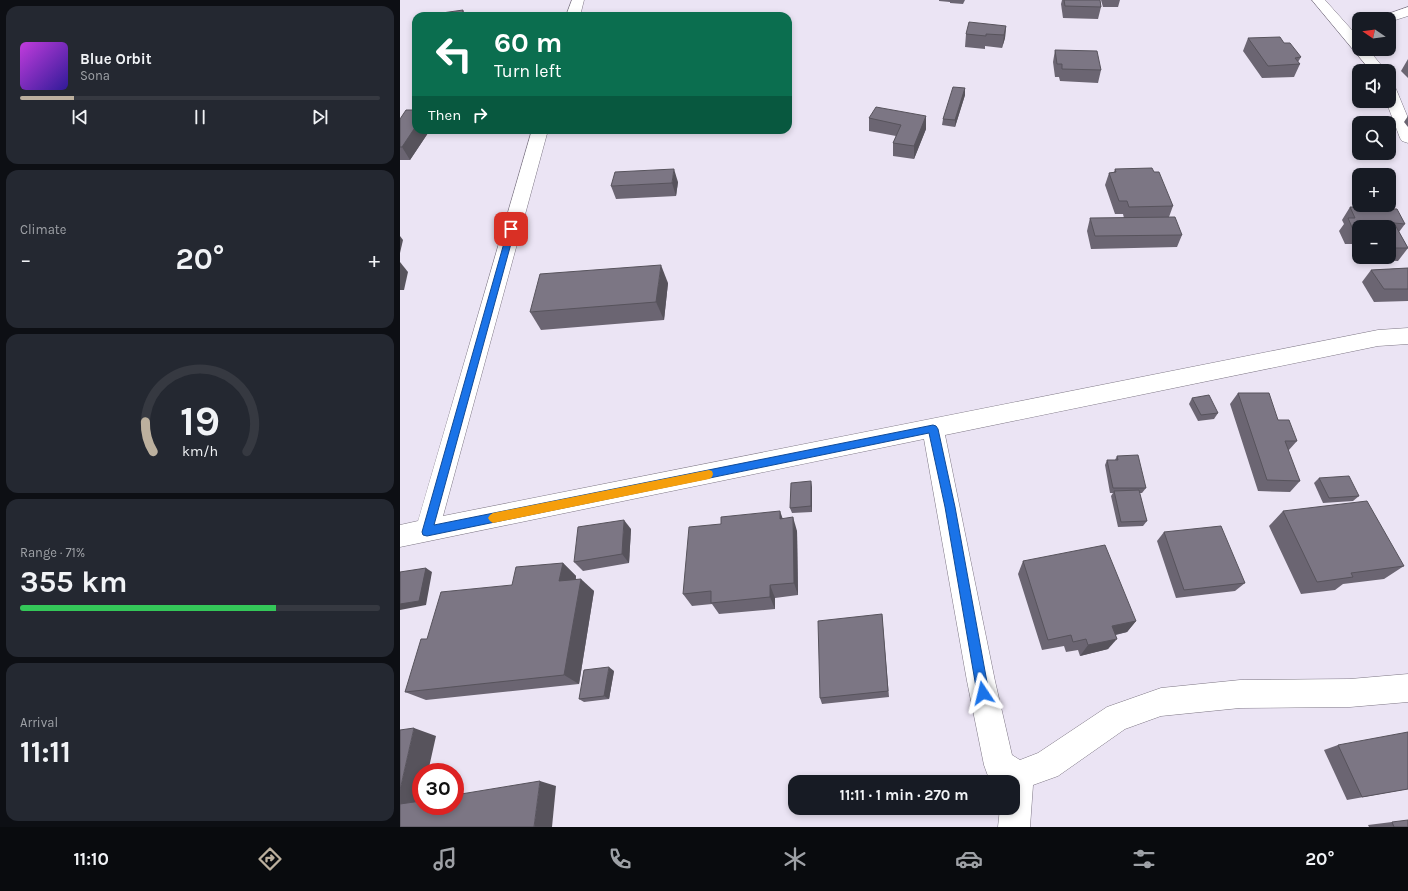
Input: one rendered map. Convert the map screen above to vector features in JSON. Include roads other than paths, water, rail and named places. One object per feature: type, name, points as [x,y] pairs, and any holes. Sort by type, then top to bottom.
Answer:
[{"type":"street","points":[[574,12],[578,0]]},
{"type":"street","points":[[1318,0],[1352,30]]},
{"type":"street","points":[[1396,16],[1408,11]]},
{"type":"street","points":[[1367,56],[1373,64]]},
{"type":"street","points":[[1396,107],[1408,138]]},
{"type":"street","points":[[427,532],[539,134]]},
{"type":"street","points":[[400,536],[427,532],[1378,338],[1408,336]]},
{"type":"street","points":[[933,429],[950,507],[989,724],[999,765],[1019,775],[1047,765],[1116,717],[1161,702],[1240,694],[1350,693],[1408,688]]},
{"type":"street","points":[[1014,827],[1015,815]]}]
